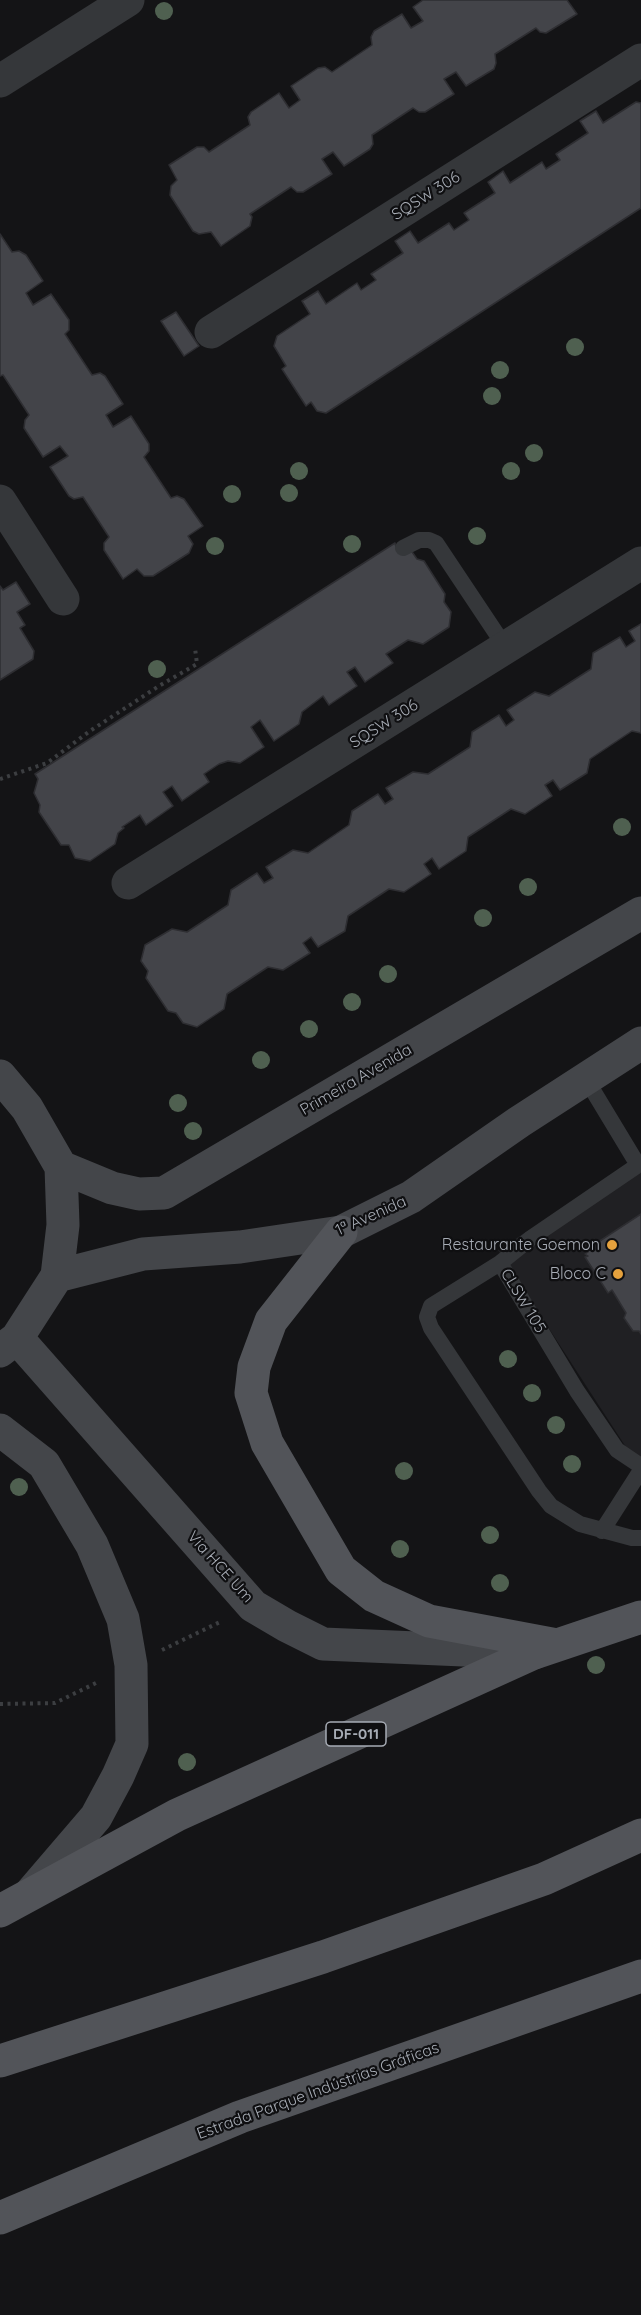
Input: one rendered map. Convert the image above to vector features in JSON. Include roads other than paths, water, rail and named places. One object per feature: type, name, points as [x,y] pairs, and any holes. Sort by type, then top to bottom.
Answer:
[{"type":"main road","name":"Primeira Avenida","points":[[61,1167],[112,1188],[139,1194],[164,1193],[641,913]]},
{"type":"main road","name":"1ª Avenida","points":[[57,1276],[143,1254],[240,1247],[341,1232],[411,1197],[519,1122],[641,1043]]},
{"type":"main road","name":"Via HCE Um","points":[[0,1076],[27,1108],[61,1167],[63,1225],[57,1276],[9,1345],[253,1606],[324,1644],[546,1649]]},
{"type":"main road","points":[[341,1232],[271,1321],[254,1367],[251,1393],[267,1443],[341,1570],[374,1596],[429,1621],[546,1649]]},
{"type":"main road","points":[[0,1430],[44,1464],[92,1545],[123,1619],[131,1665],[132,1744],[118,1776],[96,1817],[28,1896]]},
{"type":"main road","name":"DF-011","points":[[0,1911],[177,1815],[546,1649],[641,1617]]},
{"type":"main road","points":[[0,2061],[323,1957],[544,1879],[641,1835]]},
{"type":"main road","name":"Estrada Parque Indústrias Gráficas","points":[[0,2218],[240,2117],[641,1976]]},
{"type":"street","points":[[0,81],[128,0]]},
{"type":"street","name":"SQSW 306","points":[[211,332],[641,60]]},
{"type":"street","points":[[0,501],[63,599]]},
{"type":"street","name":"SQSW 306","points":[[128,883],[641,563]]},
{"type":"lane","points":[[403,548],[419,540],[436,543],[506,648]]},
{"type":"lane","name":"CLSW 105","points":[[586,1079],[639,1164],[531,1238],[501,1263],[577,1391],[617,1449],[641,1466]]},
{"type":"lane","points":[[501,1263],[431,1306],[427,1317],[431,1328],[551,1506],[579,1524],[632,1538],[641,1538]]},
{"type":"lane","points":[[602,1531],[641,1470]]},
{"type":"place","name":"Restaurante Goemon","points":[[612,1245]]},
{"type":"place","name":"Bloco C","points":[[618,1274]]}]
